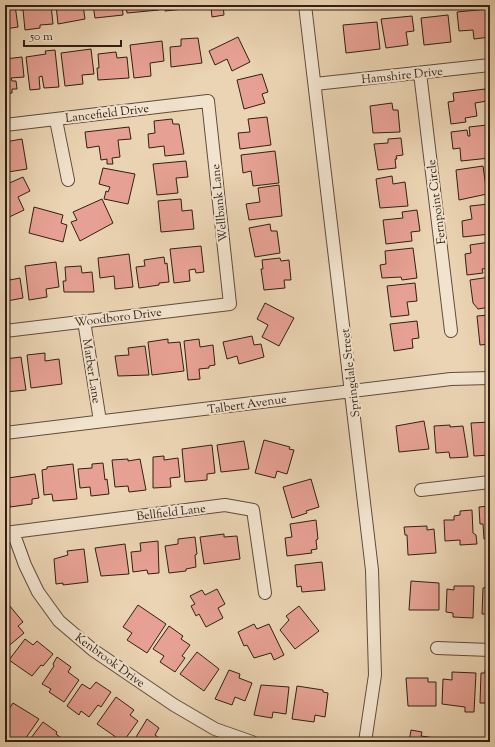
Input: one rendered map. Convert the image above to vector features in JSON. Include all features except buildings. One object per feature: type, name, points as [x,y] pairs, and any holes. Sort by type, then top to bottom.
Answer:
[{"type":"street","name":"Springdale Street","points":[[306,5],[372,570],[375,675],[365,742]]},
{"type":"street","name":"Hamshire Drive","points":[[315,84],[490,65]]},
{"type":"street","name":"Fernpoint Circle","points":[[420,73],[451,331]]},
{"type":"street","name":"Lancefield Drive","points":[[5,125],[208,101]]},
{"type":"street","name":"Wellbank Lane","points":[[208,101],[230,304]]},
{"type":"street","points":[[56,120],[68,180]]},
{"type":"street","name":"Woodboro Drive","points":[[5,331],[230,304]]},
{"type":"street","name":"Marber Lane","points":[[84,321],[100,421]]},
{"type":"street","name":"Talbert Avenue","points":[[5,433],[206,410],[451,379],[490,378]]},
{"type":"street","points":[[422,490],[490,482]]},
{"type":"street","name":"Bellfield Lane","points":[[9,533],[225,505],[253,510],[265,593]]},
{"type":"street","name":"Kenbrook Drive","points":[[9,533],[38,592],[59,621],[93,650],[174,705],[215,729],[252,742]]},
{"type":"street","points":[[437,648],[490,650]]}]
